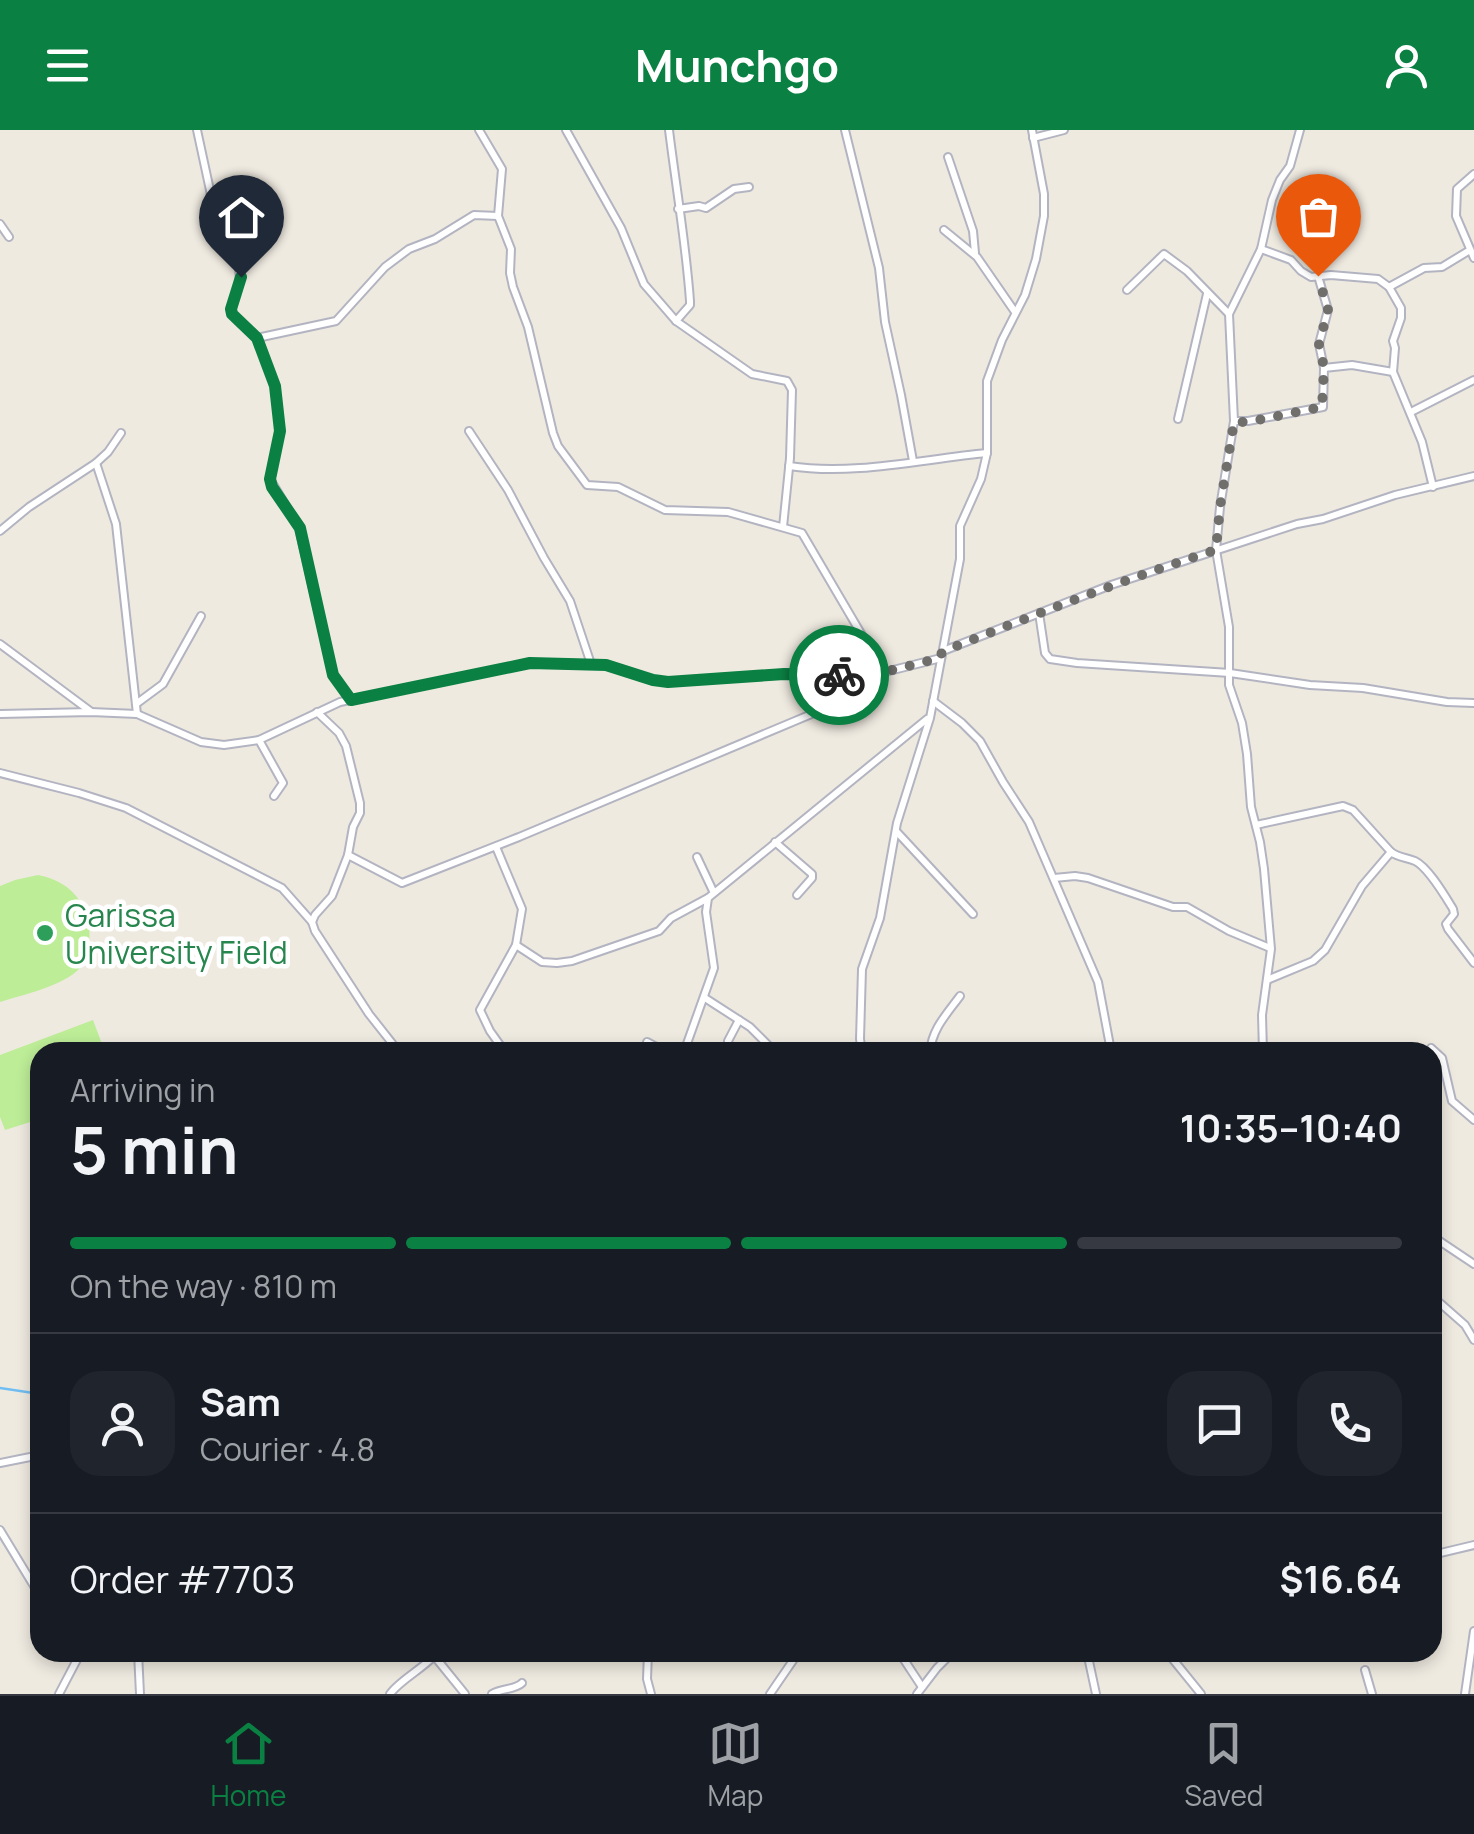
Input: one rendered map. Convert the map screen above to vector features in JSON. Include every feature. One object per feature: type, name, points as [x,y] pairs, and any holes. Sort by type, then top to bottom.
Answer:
[{"type":"street","points":[[197,130],[216,218],[240,268],[232,314],[257,338],[275,386],[280,431],[270,479],[272,487],[300,528],[333,675],[351,700]]},
{"type":"street","points":[[479,130],[502,169],[498,216],[511,249],[513,287],[528,327],[553,433],[584,482],[618,487],[664,510],[728,512],[797,530],[883,671]]},
{"type":"street","points":[[566,130],[620,228],[644,284],[676,320],[752,374],[791,384],[789,466],[782,527]]},
{"type":"street","points":[[669,130],[690,301],[676,320]]},
{"type":"street","points":[[845,130],[879,268],[885,322],[913,461]]},
{"type":"street","points":[[862,1042],[862,969],[880,918],[896,831],[930,718],[960,558],[960,526],[981,480],[987,454],[987,380],[1036,260],[1044,194],[1032,134],[1064,130]]},
{"type":"street","points":[[1263,1042],[1262,1015],[1271,949],[1264,869],[1250,807],[1242,723],[1229,684],[1230,627],[1216,550],[1234,422],[1229,314],[1261,249],[1272,200],[1290,166],[1300,130]]},
{"type":"street","points":[[948,157],[973,231],[974,254]]},
{"type":"street","points":[[1474,174],[1457,190],[1456,216],[1474,258]]},
{"type":"street","points":[[678,210],[706,208],[734,189],[750,187]]},
{"type":"street","points":[[257,338],[336,321],[385,268],[409,249],[435,239],[474,215],[498,216]]},
{"type":"street","points":[[0,224],[9,237]]},
{"type":"street","points":[[944,230],[974,254],[1016,313]]},
{"type":"street","points":[[1261,249],[1291,260],[1311,276],[1378,279],[1390,287],[1401,308],[1393,341],[1393,372],[1411,412],[1433,487]]},
{"type":"street","points":[[1390,287],[1424,268],[1442,267],[1470,250]]},
{"type":"street","points":[[1127,290],[1164,254],[1187,271],[1229,314]]},
{"type":"street","points":[[1234,422],[1322,407],[1324,368],[1319,344],[1328,310],[1318,276]]},
{"type":"street","points":[[1178,419],[1207,293]]},
{"type":"street","points":[[1324,368],[1352,364],[1393,372]]},
{"type":"street","points":[[1411,412],[1474,380]]},
{"type":"street","points":[[470,431],[570,600],[591,664]]},
{"type":"street","points":[[0,532],[30,506],[96,463],[122,433]]},
{"type":"street","points":[[789,466],[814,470],[987,454]]},
{"type":"street","points":[[96,463],[116,524],[137,714]]},
{"type":"street","points":[[0,714],[137,714],[201,742],[224,745],[259,740],[340,702],[530,663],[606,665],[668,682],[784,674],[869,676],[941,655],[1039,612],[1216,550],[1395,495],[1474,476]]},
{"type":"street","points":[[1039,612],[1045,653],[1050,658],[1109,667],[1230,673],[1474,703]]},
{"type":"street","points":[[136,704],[164,684],[201,616]]},
{"type":"street","points":[[0,644],[91,712]]},
{"type":"street","points":[[348,855],[402,882],[814,713],[848,696],[869,676]]},
{"type":"street","points":[[933,701],[980,741],[1029,822],[1098,982],[1109,1042]]},
{"type":"street","points":[[312,922],[332,896],[360,814],[346,746],[317,712]]},
{"type":"street","points":[[516,945],[542,962],[557,964],[659,932],[671,918],[711,895],[930,718]]},
{"type":"street","points":[[259,740],[283,783],[274,796]]},
{"type":"street","points":[[0,773],[79,793],[137,814],[282,888],[312,922],[368,1014],[391,1042]]},
{"type":"street","points":[[1256,825],[1343,806],[1352,810],[1398,858],[1415,861],[1430,875],[1453,908],[1454,914],[1446,924],[1448,929],[1474,964]]},
{"type":"street","points":[[896,831],[972,914]]},
{"type":"street","points":[[774,842],[812,874],[796,895]]},
{"type":"street","points":[[496,846],[522,909],[516,945],[480,1010],[498,1042]]},
{"type":"street","points":[[1267,980],[1313,960],[1325,950],[1362,886],[1391,852]]},
{"type":"street","points":[[688,1042],[714,968],[706,912],[711,895],[697,857]]},
{"type":"street","points":[[1054,878],[1088,878],[1173,908],[1187,907],[1271,949]]},
{"type":"street","points":[[931,1042],[936,1027],[960,996]]},
{"type":"street","points":[[705,998],[750,1027],[765,1042]]},
{"type":"street","points":[[728,1042],[739,1020]]},
{"type":"street","points":[[1442,1058],[1452,1101],[1474,1120]]},
{"type":"street","points":[[1442,1243],[1474,1264]]},
{"type":"street","points":[[1442,1305],[1466,1325],[1474,1340]]},
{"type":"street","points":[[0,1462],[30,1457]]},
{"type":"street","points":[[0,1530],[30,1580]]},
{"type":"street","points":[[1442,1553],[1474,1545]]},
{"type":"street","points":[[1465,1694],[1474,1631]]},
{"type":"street","points":[[59,1694],[76,1662]]},
{"type":"street","points":[[138,1662],[140,1694]]},
{"type":"street","points":[[390,1694],[427,1662]]},
{"type":"street","points":[[439,1662],[465,1694]]},
{"type":"street","points":[[648,1662],[651,1694]]},
{"type":"street","points":[[770,1694],[790,1662]]},
{"type":"street","points":[[904,1662],[920,1691],[945,1662]]},
{"type":"street","points":[[1089,1662],[1096,1694]]},
{"type":"street","points":[[1175,1662],[1201,1694]]},
{"type":"street","points":[[1365,1670],[1372,1694]]},
{"type":"street","points":[[492,1694],[522,1683]]},
{"type":"green space","name":"Garissa University Field","points":[[38,875],[62,884],[80,900],[90,935],[84,962],[63,980],[0,1002],[0,886]]},
{"type":"green space","points":[[93,1020],[101,1042],[35,1042]]},
{"type":"green space","points":[[30,1044],[30,1122],[5,1130],[0,1117],[0,1055]]},
{"type":"waterway","points":[[0,1388],[30,1392]]},
{"type":"way so far","points":[[839,675],[869,676],[940,658],[942,652],[1039,612],[1216,550],[1234,422],[1322,407],[1324,368],[1319,344],[1328,310],[1318,276]]},
{"type":"place","name":"Garissa University Field","points":[[45,933]]},
{"type":"route","points":[[241,277],[232,314],[257,338],[275,386],[280,431],[270,479],[272,487],[300,528],[333,675],[351,700],[543,662],[606,665],[668,682],[784,674],[839,675]]}]
